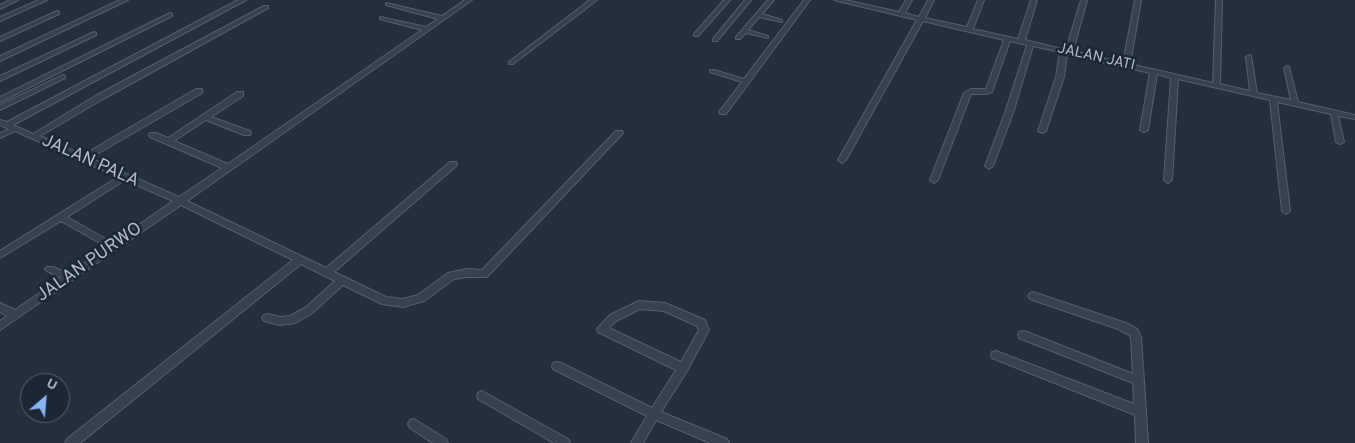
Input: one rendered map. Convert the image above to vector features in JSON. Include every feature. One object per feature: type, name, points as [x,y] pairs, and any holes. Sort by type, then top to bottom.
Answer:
[{"type":"street","points":[[0,7],[15,0]]},
{"type":"street","points":[[0,19],[44,0]]},
{"type":"street","points":[[0,59],[125,0]]},
{"type":"street","points":[[0,136],[7,125],[243,0]]},
{"type":"street","name":"JALAN PURWO","points":[[0,326],[469,0]]},
{"type":"street","points":[[511,63],[594,0]]},
{"type":"street","points":[[696,34],[727,0]]},
{"type":"street","points":[[715,40],[748,0]]},
{"type":"street","points":[[738,38],[772,0]]},
{"type":"street","points":[[722,112],[807,0]]},
{"type":"street","name":"JALAN JATI","points":[[837,0],[1355,117]]},
{"type":"street","points":[[872,8],[877,0]]},
{"type":"street","points":[[901,14],[909,0]]},
{"type":"street","points":[[842,160],[931,0]]},
{"type":"street","points":[[969,30],[981,0]]},
{"type":"street","points":[[1021,41],[1034,0]]},
{"type":"street","points":[[1042,131],[1060,77],[1066,51],[1084,0]]},
{"type":"street","points":[[1126,65],[1138,0]]},
{"type":"street","points":[[1216,85],[1219,0]]},
{"type":"street","points":[[388,4],[443,18]]},
{"type":"street","points":[[33,136],[100,97],[266,7]]},
{"type":"street","points":[[0,39],[57,13]]},
{"type":"street","points":[[0,100],[170,15]]},
{"type":"street","points":[[758,16],[780,21]]},
{"type":"street","points":[[382,18],[426,29]]},
{"type":"street","points":[[745,31],[766,37]]},
{"type":"street","points":[[0,80],[94,34]]},
{"type":"street","points":[[934,180],[968,93],[971,91],[986,92],[990,90],[1008,38]]},
{"type":"street","points":[[989,166],[1010,113],[1031,44]]},
{"type":"street","points":[[1249,57],[1254,94]]},
{"type":"street","points":[[1287,68],[1295,103]]},
{"type":"street","points":[[1144,130],[1154,71]]},
{"type":"street","points":[[712,72],[745,81]]},
{"type":"street","points":[[1168,180],[1175,76]]},
{"type":"street","points":[[0,108],[63,77]]},
{"type":"street","points":[[83,159],[199,91]]},
{"type":"street","points":[[168,142],[240,94]]},
{"type":"street","points":[[1273,98],[1286,211]]},
{"type":"street","points":[[1334,112],[1340,142]]},
{"type":"street","points":[[204,117],[247,133]]},
{"type":"street","name":"JALAN PALA","points":[[7,125],[180,201],[385,301],[403,303],[421,298],[451,276],[467,273],[484,274],[619,133]]},
{"type":"street","points":[[153,135],[228,167]]},
{"type":"street","points":[[326,273],[453,164]]},
{"type":"street","points":[[0,254],[124,177]]},
{"type":"street","points":[[61,217],[114,247]]},
{"type":"street","points":[[71,443],[299,260]]},
{"type":"street","points":[[50,269],[69,278]]},
{"type":"street","points":[[267,318],[280,321],[291,320],[299,316],[308,311],[342,280]]},
{"type":"street","points":[[1033,296],[1122,326],[1133,332],[1136,337],[1142,443]]},
{"type":"street","points":[[637,443],[683,368],[704,330],[701,323],[665,307],[639,305],[613,318],[602,329],[683,368]]},
{"type":"street","points":[[0,307],[15,315]]},
{"type":"street","points":[[1023,335],[1139,381]]},
{"type":"street","points":[[996,355],[1141,412]]},
{"type":"street","points":[[557,366],[654,414],[723,443]]},
{"type":"street","points":[[482,396],[564,443]]},
{"type":"street","points":[[414,424],[442,443]]}]
